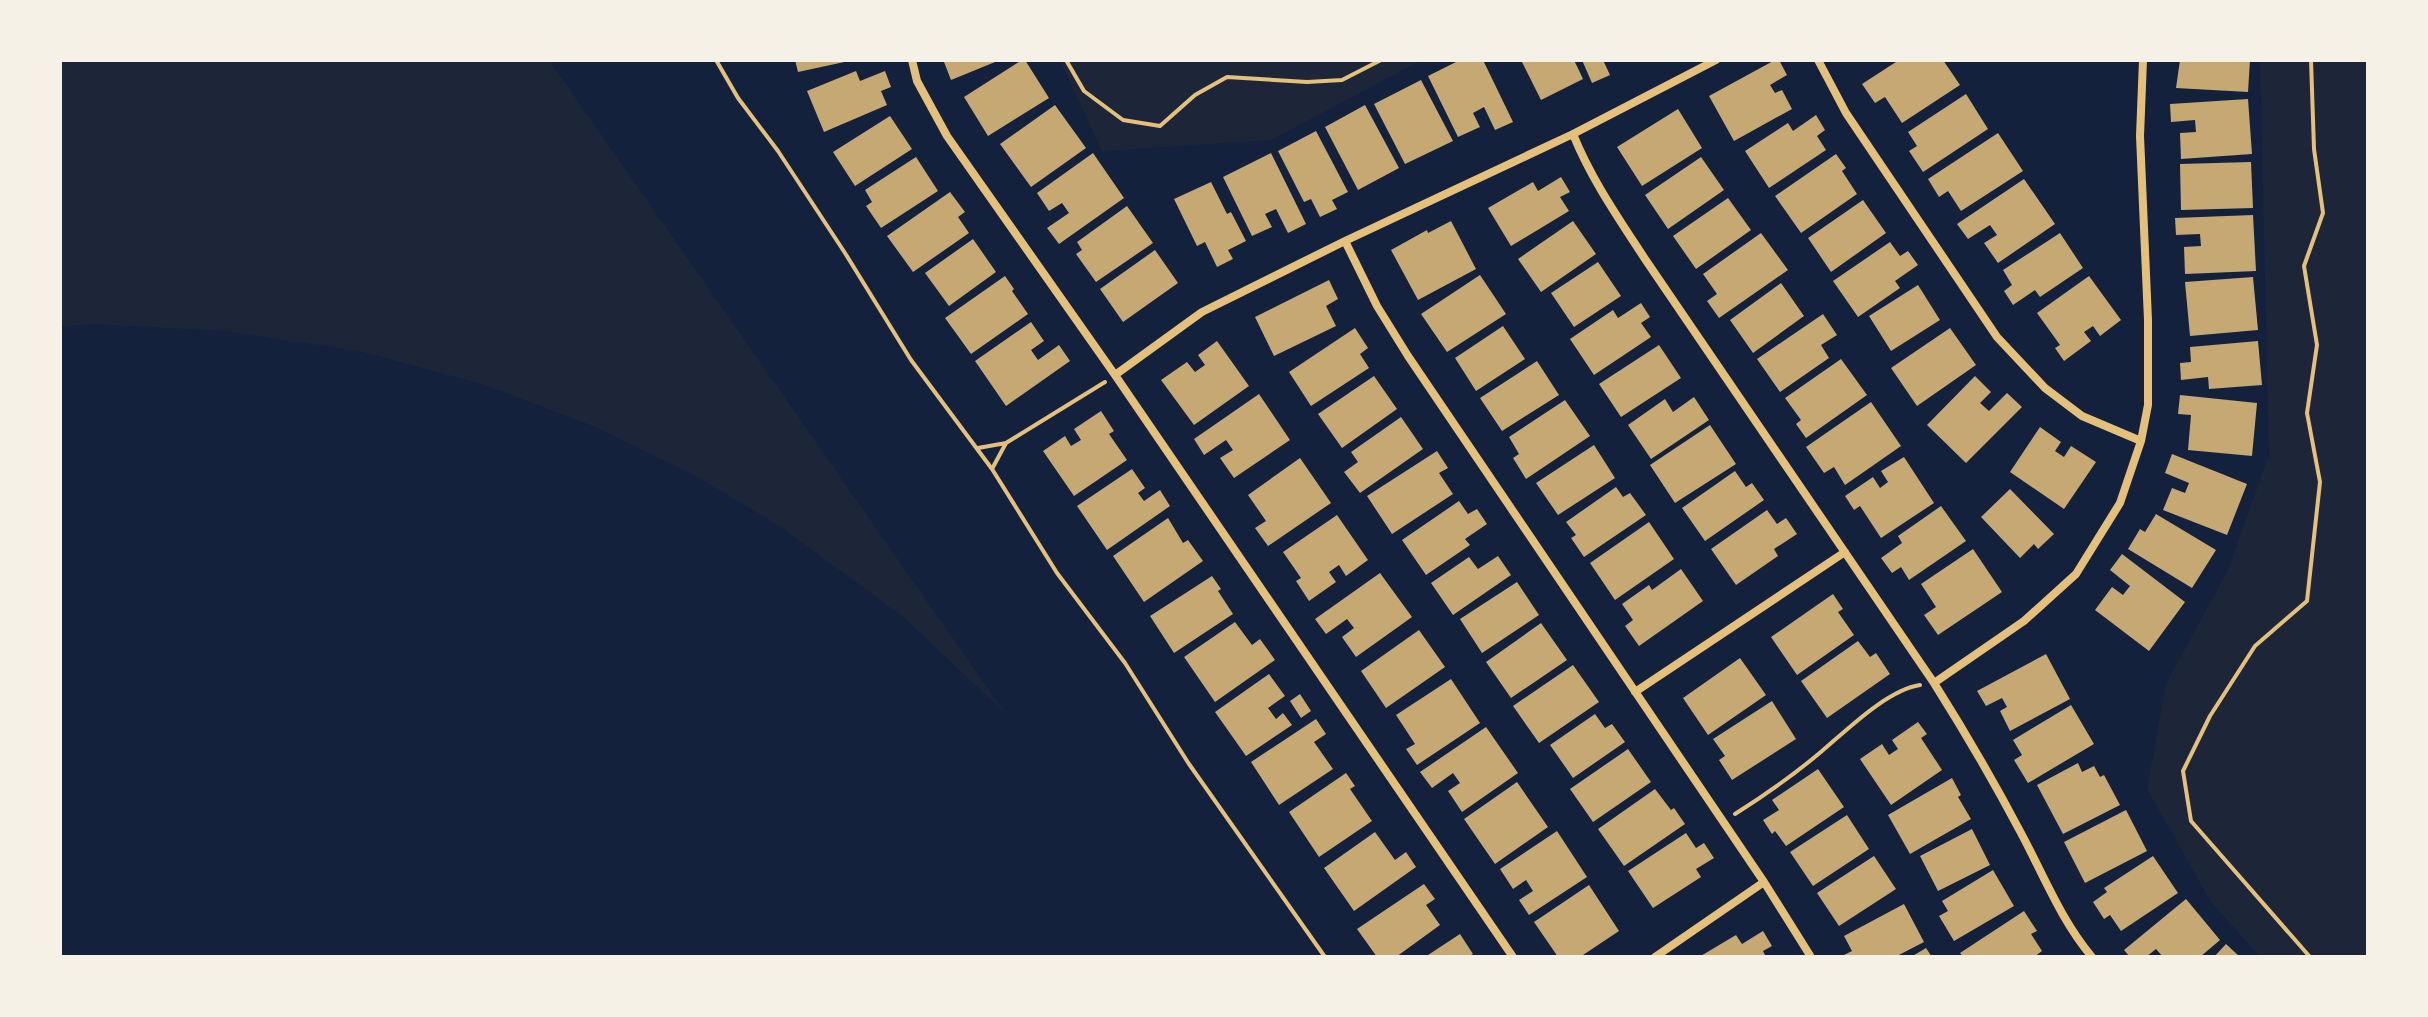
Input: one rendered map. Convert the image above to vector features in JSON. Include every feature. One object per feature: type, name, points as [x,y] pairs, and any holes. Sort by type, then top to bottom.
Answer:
[{"type":"street","points":[[912,60],[917,81],[947,136],[1115,375],[1513,957]]},
{"type":"street","points":[[1115,375],[1202,312],[1573,134],[1716,60]]},
{"type":"street","points":[[1818,60],[1846,113],[1997,337],[2045,388],[2082,416],[2141,441]]},
{"type":"street","points":[[1934,683],[2024,621],[2076,574],[2120,503],[2141,441],[2148,405],[2140,136],[2143,60]]},
{"type":"street","points":[[1573,134],[1601,190],[1645,259],[1971,741],[2060,912],[2092,957]]},
{"type":"street","points":[[1345,241],[1377,306],[1408,356],[1764,882],[1811,957]]},
{"type":"street","points":[[1635,692],[1845,552]]},
{"type":"street","points":[[1655,957],[1764,882]]},
{"type":"path","points":[[716,60],[738,98],[808,196],[911,360],[978,448],[1057,573],[1125,663],[1189,764],[1325,957]]},
{"type":"path","points":[[1066,60],[1084,91],[1123,120],[1160,126],[1195,95],[1227,77],[1307,82],[1342,80],[1381,60]]},
{"type":"path","points":[[2310,957],[2191,821],[2183,771],[2210,716],[2255,646],[2307,601],[2320,482],[2307,413],[2317,345],[2304,266],[2323,213],[2314,149],[2311,60]]},
{"type":"path","points":[[978,448],[1006,443],[1115,375]]},
{"type":"path","points":[[992,469],[1006,443]]},
{"type":"path","points":[[1723,822],[1820,753],[1859,718],[1910,687],[1934,683]]},
{"type":"shaded area","points":[[60,60],[549,60],[1005,713],[902,616],[781,527],[694,475],[593,426],[482,384],[359,351],[225,331],[95,324],[60,326]]},
{"type":"shaded area","points":[[1060,60],[1422,60],[1271,140],[1102,151]]},
{"type":"shaded area","points":[[2260,60],[2368,60],[2368,957],[2260,957],[2211,902],[2147,789],[2166,684],[2228,570],[2269,455]]},
{"type":"building","points":[[795,60],[849,60],[849,61],[798,72]]},
{"type":"building","points":[[1000,60],[951,80],[944,62]]},
{"type":"building","points":[[1025,60],[1049,98],[988,136],[964,97]]},
{"type":"building","points":[[1460,60],[1483,60],[1513,122],[1495,130],[1484,107],[1473,113],[1480,127],[1458,137],[1428,76]]},
{"type":"building","points":[[1521,60],[1574,60],[1583,79],[1541,100]]},
{"type":"building","points":[[1582,60],[1603,60],[1610,75],[1592,83]]},
{"type":"building","points":[[1779,60],[1787,75],[1770,85],[1775,93],[1782,90],[1792,109],[1734,141],[1709,96]]},
{"type":"building","points":[[1899,60],[1943,60],[1960,85],[1902,123],[1885,97],[1875,103],[1862,84]]},
{"type":"building","points":[[2180,60],[2250,60],[2248,92],[2176,88]]},
{"type":"building","points":[[856,71],[860,81],[885,71],[891,87],[881,91],[887,105],[824,132],[807,91]]},
{"type":"building","points":[[1421,80],[1453,141],[1405,164],[1374,104]]},
{"type":"building","points":[[1966,94],[1988,129],[1923,172],[1909,151],[1917,146],[1908,132]]},
{"type":"building","points":[[2248,99],[2252,154],[2181,159],[2180,133],[2196,132],[2195,120],[2171,122],[2170,104]]},
{"type":"building","points":[[1055,105],[1086,148],[1031,187],[1000,144]]},
{"type":"building","points":[[1365,105],[1399,168],[1358,190],[1325,127]]},
{"type":"building","points":[[1678,109],[1702,148],[1642,186],[1617,147]]},
{"type":"building","points":[[1816,115],[1825,130],[1817,136],[1826,150],[1769,188],[1745,151],[1788,123],[1793,131]]},
{"type":"building","points":[[890,116],[912,149],[855,186],[833,152]]},
{"type":"building","points":[[1316,131],[1348,192],[1332,200],[1337,209],[1320,217],[1311,199],[1304,202],[1278,151]]},
{"type":"building","points":[[1998,133],[2023,171],[1961,211],[1948,191],[1939,197],[1928,179]]},
{"type":"building","points":[[1093,153],[1124,198],[1059,244],[1047,228],[1069,213],[1062,203],[1049,211],[1037,193]]},
{"type":"building","points":[[1271,153],[1306,224],[1288,233],[1276,209],[1265,214],[1272,227],[1252,236],[1223,177]]},
{"type":"building","points":[[1836,154],[1846,168],[1842,171],[1857,194],[1801,233],[1775,196]]},
{"type":"building","points":[[916,157],[938,191],[881,228],[866,206],[872,202],[865,190]]},
{"type":"building","points":[[1701,157],[1724,190],[1668,229],[1645,195]]},
{"type":"building","points":[[2251,162],[2253,208],[2181,210],[2180,164]]},
{"type":"building","points":[[1561,177],[1570,192],[1560,197],[1569,211],[1511,246],[1488,208],[1533,182],[1538,191]]},
{"type":"building","points":[[2024,179],[2055,224],[1998,263],[1984,243],[1997,235],[1990,225],[1968,239],[1957,224]]},
{"type":"building","points":[[1211,182],[1227,214],[1231,212],[1246,241],[1228,250],[1233,259],[1217,267],[1205,242],[1197,246],[1174,199]]},
{"type":"building","points":[[950,192],[965,212],[958,217],[969,233],[913,272],[887,236]]},
{"type":"building","points":[[1728,198],[1751,230],[1696,269],[1673,236]]},
{"type":"building","points":[[1863,200],[1886,233],[1831,272],[1808,238]]},
{"type":"building","points":[[1127,206],[1153,243],[1096,282],[1076,254],[1082,250],[1077,242]]},
{"type":"building","points":[[2253,215],[2256,271],[2185,274],[2184,247],[2201,246],[2200,234],[2176,235],[2175,218]]},
{"type":"building","points":[[1451,221],[1476,269],[1418,300],[1391,250]]},
{"type":"building","points":[[1573,221],[1596,254],[1541,292],[1518,259]]},
{"type":"building","points":[[1761,233],[1788,270],[1719,318],[1707,301],[1717,294],[1703,274]]},
{"type":"building","points":[[2060,233],[2083,268],[2040,297],[2035,290],[2013,305],[2004,291],[2012,285],[2003,270]]},
{"type":"building","points":[[973,239],[996,272],[949,306],[925,273]]},
{"type":"building","points":[[1890,242],[1900,256],[1908,251],[1918,265],[1895,281],[1900,288],[1858,317],[1833,281]]},
{"type":"building","points":[[1155,250],[1178,283],[1123,322],[1100,289]]},
{"type":"building","points":[[1598,262],[1621,296],[1574,327],[1551,293]]},
{"type":"building","points":[[1480,275],[1506,314],[1447,352],[1421,314]]},
{"type":"building","points":[[1005,276],[1028,314],[971,354],[945,318]]},
{"type":"building","points":[[2089,276],[2121,320],[2100,336],[2093,326],[2084,332],[2091,341],[2064,361],[2055,348],[2060,345],[2037,313]]},
{"type":"building","points":[[2253,277],[2258,330],[2190,336],[2185,282]]},
{"type":"building","points":[[1329,280],[1338,299],[1326,306],[1336,326],[1274,356],[1255,317]]},
{"type":"building","points":[[1781,283],[1804,316],[1753,353],[1730,320]]},
{"type":"building","points":[[1918,285],[1940,320],[1891,351],[1869,316]]},
{"type":"building","points":[[1641,303],[1650,317],[1641,323],[1651,337],[1594,375],[1570,339],[1613,310],[1618,318]]},
{"type":"building","points":[[1823,314],[1837,335],[1821,345],[1829,358],[1780,392],[1757,359]]},
{"type":"building","points":[[1031,322],[1044,341],[1031,350],[1038,360],[1059,345],[1070,361],[1006,406],[975,361]]},
{"type":"building","points":[[1503,326],[1525,359],[1476,391],[1455,358]]},
{"type":"building","points":[[1355,328],[1368,348],[1360,354],[1369,368],[1311,406],[1289,372]]},
{"type":"building","points":[[1950,328],[1976,365],[1917,406],[1891,368]]},
{"type":"building","points":[[1217,341],[1249,386],[1194,425],[1161,380],[1187,362],[1195,372],[1205,365],[1198,355]]},
{"type":"building","points":[[2258,341],[2262,385],[2209,389],[2208,377],[2181,380],[2180,363],[2191,362],[2190,347]]},
{"type":"building","points":[[1659,345],[1681,378],[1621,417],[1599,384]]},
{"type":"building","points":[[1841,359],[1867,395],[1806,438],[1796,424],[1801,420],[1785,398]]},
{"type":"building","points":[[1537,361],[1559,395],[1502,431],[1480,398]]},
{"type":"building","points":[[1374,376],[1397,409],[1342,448],[1318,414]]},
{"type":"building","points":[[1975,376],[1991,392],[1980,403],[1989,411],[2007,393],[2022,407],[1966,463],[1927,425]]},
{"type":"building","points":[[1259,394],[1290,440],[1234,478],[1220,458],[1233,450],[1226,440],[1204,455],[1194,439]]},
{"type":"building","points":[[2180,395],[2257,403],[2252,456],[2188,450],[2191,415],[2178,414]]},
{"type":"building","points":[[1694,397],[1709,420],[1651,459],[1628,425],[1665,399],[1673,412]]},
{"type":"building","points":[[1565,400],[1590,436],[1526,479],[1513,458],[1519,454],[1509,437]]},
{"type":"building","points":[[1871,402],[1901,446],[1845,485],[1834,467],[1824,473],[1806,447]]},
{"type":"building","points":[[1101,411],[1114,431],[1109,434],[1127,460],[1074,496],[1043,451],[1065,436],[1071,446],[1081,440],[1074,429]]},
{"type":"building","points":[[1401,417],[1423,449],[1360,493],[1344,472],[1358,462],[1351,452]]},
{"type":"building","points":[[1710,425],[1736,464],[1675,503],[1650,465]]},
{"type":"building","points":[[2040,427],[2061,442],[2055,451],[2064,457],[2071,446],[2096,462],[2064,509],[2010,472]]},
{"type":"building","points":[[1594,445],[1615,478],[1558,515],[1536,483]]},
{"type":"building","points":[[1437,451],[1448,468],[1439,473],[1453,494],[1392,534],[1367,496]]},
{"type":"building","points":[[2172,454],[2247,484],[2227,535],[2163,510],[2172,488],[2185,493],[2189,483],[2165,473]]},
{"type":"building","points":[[1904,457],[1934,503],[1881,538],[1860,506],[1854,510],[1845,496],[1873,477],[1880,488],[1888,482],[1881,471]]},
{"type":"building","points":[[1300,458],[1331,503],[1268,546],[1255,528],[1266,521],[1248,495]]},
{"type":"building","points":[[1132,469],[1145,488],[1138,493],[1144,501],[1160,490],[1170,506],[1107,550],[1077,506]]},
{"type":"building","points":[[1735,471],[1746,487],[1752,483],[1764,500],[1705,541],[1682,508]]},
{"type":"building","points":[[1616,487],[1623,497],[1630,493],[1646,515],[1584,557],[1571,538],[1576,535],[1566,522]]},
{"type":"building","points":[[2010,489],[2054,534],[2038,549],[2034,544],[2020,558],[1981,517]]},
{"type":"building","points":[[1459,501],[1468,514],[1477,509],[1487,524],[1465,539],[1470,545],[1426,575],[1402,540]]},
{"type":"building","points":[[1941,506],[1966,541],[1909,580],[1901,567],[1892,573],[1881,558],[1902,543],[1898,536]]},
{"type":"building","points":[[1767,510],[1777,524],[1786,518],[1797,534],[1774,549],[1778,556],[1736,585],[1711,549]]},
{"type":"building","points":[[2156,514],[2216,550],[2192,588],[2128,549],[2140,529],[2145,532]]},
{"type":"building","points":[[1337,515],[1368,560],[1346,576],[1339,565],[1329,572],[1336,582],[1309,601],[1296,581],[1301,578],[1283,552]]},
{"type":"building","points":[[1168,518],[1183,543],[1188,540],[1203,561],[1144,602],[1113,556]]},
{"type":"building","points":[[1649,522],[1674,559],[1615,600],[1590,563]]},
{"type":"building","points":[[1973,549],[2002,592],[1938,635],[1924,615],[1936,607],[1921,584]]},
{"type":"building","points":[[2122,554],[2185,602],[2149,651],[2095,610],[2112,587],[2123,595],[2130,586],[2110,570]]},
{"type":"building","points":[[1498,556],[1511,575],[1453,615],[1431,583],[1469,557],[1478,569]]},
{"type":"building","points":[[1681,569],[1703,601],[1639,646],[1625,626],[1633,620],[1622,604],[1649,585],[1652,590]]},
{"type":"building","points":[[1380,573],[1412,617],[1356,657],[1342,637],[1354,628],[1347,619],[1326,634],[1315,619]]},
{"type":"building","points":[[1212,576],[1233,614],[1174,653],[1150,616]]},
{"type":"building","points":[[1517,582],[1539,615],[1482,653],[1460,619]]},
{"type":"building","points":[[1833,594],[1843,609],[1838,612],[1854,635],[1797,675],[1771,637]]},
{"type":"building","points":[[1235,622],[1252,645],[1260,639],[1275,660],[1215,702],[1184,657]]},
{"type":"building","points":[[1541,623],[1567,660],[1511,698],[1486,662]]},
{"type":"building","points":[[1419,630],[1445,667],[1386,708],[1361,671]]},
{"type":"building","points":[[1858,641],[1870,657],[1876,653],[1890,674],[1827,718],[1801,681]]},
{"type":"building","points":[[2046,654],[2070,699],[2010,731],[2000,711],[2007,707],[2002,698],[1986,706],[1977,691]]},
{"type":"building","points":[[1740,658],[1766,695],[1708,735],[1683,698]]},
{"type":"building","points":[[1573,665],[1599,702],[1539,743],[1513,706]]},
{"type":"building","points":[[1269,674],[1285,696],[1268,708],[1276,719],[1283,713],[1292,725],[1246,756],[1215,712]]},
{"type":"building","points":[[1451,679],[1480,723],[1417,765],[1406,749],[1415,744],[1396,715]]},
{"type":"building","points":[[1300,694],[1311,711],[1301,718],[1290,701]]},
{"type":"building","points":[[1772,701],[1796,739],[1732,780],[1719,760],[1725,756],[1713,739]]},
{"type":"building","points":[[2071,705],[2094,744],[2028,783],[2014,760],[2022,755],[2013,740]]},
{"type":"building","points":[[1595,714],[1605,728],[1612,724],[1625,742],[1573,778],[1550,745]]},
{"type":"building","points":[[1316,719],[1326,734],[1314,742],[1333,769],[1279,805],[1251,762]]},
{"type":"building","points":[[1918,722],[1927,734],[1921,738],[1942,770],[1891,805],[1860,759],[1882,744],[1889,755],[1898,749],[1892,740]]},
{"type":"building","points":[[1486,727],[1518,773],[1462,812],[1448,791],[1460,783],[1453,773],[1432,788],[1420,772]]},
{"type":"building","points":[[1628,749],[1651,782],[1593,822],[1570,789]]},
{"type":"building","points":[[2078,763],[2082,772],[2094,766],[2100,777],[2104,775],[2120,805],[2063,834],[2037,785]]},
{"type":"building","points":[[1818,769],[1844,807],[1786,846],[1775,831],[1772,834],[1763,820],[1779,810],[1772,800]]},
{"type":"building","points":[[1346,773],[1355,786],[1350,789],[1372,821],[1319,857],[1289,812]]},
{"type":"building","points":[[1952,778],[1961,795],[1958,797],[1971,819],[1910,854],[1888,815]]},
{"type":"building","points":[[1517,782],[1548,827],[1495,864],[1464,819]]},
{"type":"building","points":[[1655,789],[1685,824],[1624,866],[1598,829]]},
{"type":"building","points":[[2126,810],[2147,851],[2085,883],[2064,842]]},
{"type":"building","points":[[1847,815],[1869,849],[1813,886],[1790,852]]},
{"type":"building","points":[[1972,829],[1990,865],[1938,891],[1920,856]]},
{"type":"building","points":[[1557,831],[1587,877],[1529,915],[1519,900],[1533,891],[1526,880],[1513,889],[1500,869]]},
{"type":"building","points":[[1375,832],[1395,860],[1406,852],[1416,867],[1354,911],[1324,868]]},
{"type":"building","points":[[1686,833],[1696,848],[1704,843],[1714,858],[1696,869],[1701,877],[1653,908],[1628,871]]},
{"type":"building","points":[[1874,856],[1896,889],[1839,926],[1817,893]]},
{"type":"building","points":[[2153,856],[2178,893],[2121,931],[2110,915],[2104,919],[2093,902],[2107,892],[2104,888]]},
{"type":"building","points":[[1993,870],[2014,906],[1954,941],[1939,916],[1948,911],[1942,901]]},
{"type":"building","points":[[1424,884],[1435,899],[1426,905],[1440,925],[1396,957],[1377,957],[1357,929]]},
{"type":"building","points":[[1589,885],[1619,931],[1580,957],[1558,957],[1534,922]]},
{"type":"building","points":[[2186,899],[2220,940],[2200,957],[2163,957],[2156,949],[2146,957],[2130,957],[2124,950]]},
{"type":"building","points":[[1904,904],[1924,942],[1895,957],[1845,957],[1852,951],[1844,936]]},
{"type":"building","points":[[2024,911],[2037,931],[2031,934],[2042,951],[2034,957],[1963,957],[1960,953]]},
{"type":"building","points":[[1763,931],[1772,946],[1763,951],[1766,957],[1699,957],[1736,935],[1742,944]]},
{"type":"building","points":[[1460,934],[1473,954],[1467,957],[1425,957]]},
{"type":"building","points":[[2226,944],[2240,957],[2214,957]]},
{"type":"building","points":[[1926,948],[1932,957],[1911,957]]}]
